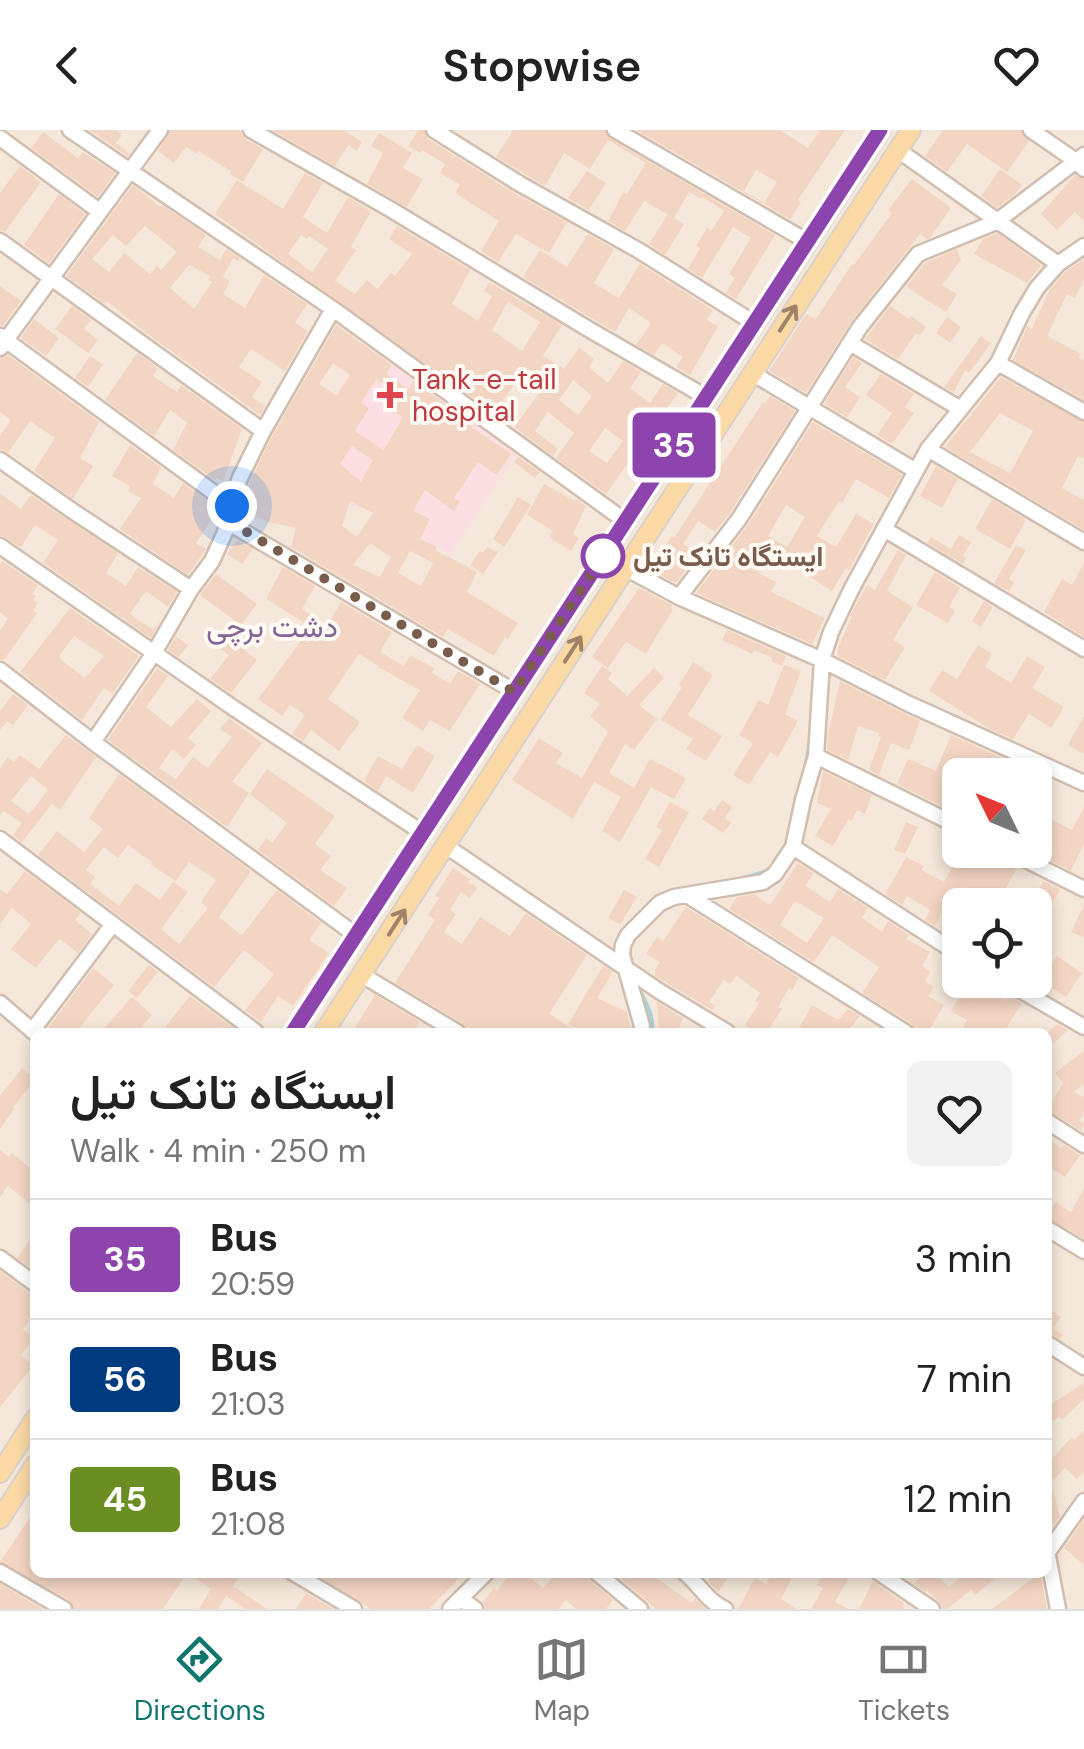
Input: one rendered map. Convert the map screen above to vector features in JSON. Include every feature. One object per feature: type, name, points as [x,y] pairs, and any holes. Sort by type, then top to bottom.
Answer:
[{"type":"main road","points":[[296,1028],[880,130]]},
{"type":"main road","points":[[327,1028],[911,130]]},
{"type":"main road","points":[[0,1472],[30,1427]]},
{"type":"main road","points":[[0,1519],[30,1473]]},
{"type":"street","points":[[70,130],[332,309],[625,521]]},
{"type":"street","points":[[160,130],[2,341],[232,506]]},
{"type":"street","points":[[251,130],[706,397]]},
{"type":"street","points":[[434,130],[754,323]]},
{"type":"street","points":[[615,130],[808,242]]},
{"type":"street","points":[[680,598],[739,519],[850,343],[918,254],[996,222],[1081,161],[1031,130]]},
{"type":"street","points":[[0,138],[99,211]]},
{"type":"street","points":[[898,150],[1058,264]]},
{"type":"street","points":[[0,242],[263,431]]},
{"type":"street","points":[[642,1028],[622,955],[628,935],[660,903],[763,882],[793,848],[816,756],[822,660],[830,632],[928,450],[998,362],[1037,288],[1058,264],[1084,246]]},
{"type":"street","points":[[93,742],[212,560],[230,522],[239,480],[332,309]]},
{"type":"street","points":[[850,343],[959,408]]},
{"type":"street","points":[[998,362],[1084,412]]},
{"type":"street","points":[[752,373],[916,470]]},
{"type":"street","points":[[928,450],[1084,542]]},
{"type":"street","points":[[0,460],[191,589]]},
{"type":"street","points":[[230,522],[514,692]]},
{"type":"street","points":[[884,529],[1084,649]]},
{"type":"street","points":[[0,546],[424,833]]},
{"type":"street","points":[[603,556],[680,598],[1084,783]]},
{"type":"street","points":[[0,670],[356,936]]},
{"type":"street","points":[[816,756],[942,818]]},
{"type":"street","points":[[0,839],[251,1028]]},
{"type":"street","points":[[446,846],[721,1028]]},
{"type":"street","points":[[793,848],[942,943]]},
{"type":"street","points":[[1043,868],[1084,888]]},
{"type":"street","points":[[686,895],[899,1028]]},
{"type":"street","points":[[37,1028],[113,924]]},
{"type":"street","points":[[362,974],[450,1028]]},
{"type":"street","points":[[1034,998],[1084,1027]]},
{"type":"street","points":[[0,1003],[30,1029]]},
{"type":"street","points":[[1052,1125],[1084,1145]]},
{"type":"street","points":[[1052,1231],[1084,1251]]},
{"type":"street","points":[[0,1258],[30,1280]]},
{"type":"street","points":[[1052,1347],[1084,1367]]},
{"type":"street","points":[[1052,1548],[1084,1501]]},
{"type":"street","points":[[0,1572],[64,1609]]},
{"type":"street","points":[[1052,1576],[1058,1609]]},
{"type":"street","points":[[302,1578],[354,1609]]},
{"type":"street","points":[[475,1609],[456,1604],[479,1578]]},
{"type":"street","points":[[603,1578],[640,1609]]},
{"type":"street","points":[[702,1578],[715,1604],[726,1609]]},
{"type":"street","points":[[887,1578],[932,1609]]},
{"type":"shaded area","points":[[0,130],[1084,130],[1084,1609],[0,1609]]},
{"type":"shaded area","name":"Tank-e-tail hospital","points":[[369,340],[519,449],[451,554],[372,512],[284,482]]},
{"type":"building","points":[[89,130],[116,130],[122,135],[116,143],[130,154],[128,156]]},
{"type":"building","points":[[170,130],[240,130],[245,139],[263,149],[243,182],[231,171],[186,147],[174,163],[158,151]]},
{"type":"building","points":[[272,130],[344,130],[362,142],[357,151],[348,145],[335,166]]},
{"type":"building","points":[[418,130],[424,130],[428,139],[514,193],[567,222],[549,253],[516,234],[498,262],[481,251],[499,221],[455,193],[460,185],[440,173],[445,164],[408,146]]},
{"type":"building","points":[[513,130],[604,130],[610,139],[775,235],[736,299],[726,293],[735,278],[729,274],[751,238],[733,227],[702,278],[688,269],[707,228],[711,231],[724,211],[689,192],[674,218],[644,201],[625,231],[608,221],[646,163],[608,140],[590,169],[564,153],[545,186],[496,157]]},
{"type":"building","points":[[636,130],[780,130],[808,148],[820,130],[845,130],[798,200],[801,202],[790,219]],"holes":[[[756,170],[777,182],[764,203],[744,191]]]},
{"type":"building","points":[[943,130],[1020,130],[1029,141],[1007,172],[967,144],[947,172],[925,156]]},
{"type":"building","points":[[43,132],[78,158],[83,152],[115,173],[98,197],[31,148]]},
{"type":"building","points":[[379,133],[412,153],[403,168],[423,179],[407,207],[367,184],[383,153],[371,146]]},
{"type":"building","points":[[20,166],[41,182],[5,232],[0,230],[0,193]]},
{"type":"building","points":[[1000,169],[1022,185],[997,208],[981,196]]},
{"type":"building","points":[[587,171],[606,183],[589,210],[568,198]]},
{"type":"building","points":[[305,173],[323,183],[303,217],[327,233],[348,197],[371,211],[351,247],[356,250],[335,281],[355,294],[367,280],[377,289],[391,273],[395,276],[412,254],[389,239],[397,226],[470,270],[452,304],[478,321],[492,296],[484,291],[489,282],[562,325],[543,356],[564,369],[579,348],[594,359],[589,367],[608,383],[623,361],[641,372],[630,388],[650,403],[663,384],[678,393],[606,494],[556,458],[574,433],[548,412],[535,431],[558,449],[553,456],[514,427],[541,391],[519,377],[494,413],[215,214],[237,180],[283,209]],"holes":[[[301,235],[328,249],[312,272],[288,254]],[[508,302],[540,322],[522,351],[492,330]],[[573,380],[592,396],[578,415],[559,400]],[[605,428],[623,441],[607,463],[589,451]]]},
{"type":"building","points":[[1075,175],[1084,179],[1084,221],[1075,212],[1057,230],[1041,214]]},
{"type":"building","points":[[912,179],[951,208],[930,238],[920,234],[852,321],[806,393],[769,371],[806,314],[816,319]]},
{"type":"building","points":[[133,185],[206,235],[198,247],[220,260],[226,249],[240,258],[233,258],[223,277],[230,281],[223,294],[245,308],[264,275],[307,304],[295,323],[308,331],[285,371],[251,349],[239,367],[262,382],[252,397],[265,406],[260,415],[107,301],[105,304],[66,276]],"holes":[[[145,226],[177,252],[161,270],[157,266],[150,274],[124,253],[109,272],[92,259],[113,235],[126,246]],[[189,265],[210,276],[208,280],[212,282],[194,309],[170,288]]]},
{"type":"building","points":[[59,194],[85,214],[49,263],[24,245]]},
{"type":"building","points":[[668,214],[684,224],[665,255],[649,244]]},
{"type":"building","points":[[997,233],[1041,265],[1027,283],[974,254],[983,239]]},
{"type":"building","points":[[588,234],[614,249],[594,283],[615,296],[619,298],[640,264],[713,310],[707,320],[718,326],[690,375],[676,367],[683,357],[662,343],[654,355],[636,345],[651,323],[629,308],[615,332],[523,277],[540,250],[567,267]]},
{"type":"building","points":[[957,249],[961,260],[942,285],[957,294],[946,312],[906,287],[925,263]]},
{"type":"building","points":[[1084,259],[1084,280],[1075,298],[1067,294],[1047,336],[1081,354],[1084,400],[1013,360],[1050,289]]},
{"type":"building","points":[[0,286],[21,301],[3,326],[0,325]]},
{"type":"building","points":[[72,306],[91,320],[84,329],[98,340],[88,353],[55,329]]},
{"type":"building","points":[[890,306],[926,327],[920,335],[916,333],[898,359],[865,339]]},
{"type":"building","points":[[947,317],[961,327],[950,343],[936,333]]},
{"type":"building","points":[[34,319],[59,338],[46,356],[21,338]]},
{"type":"building","points":[[336,325],[392,365],[386,374],[408,389],[414,381],[511,454],[497,475],[478,462],[454,498],[460,502],[454,511],[425,490],[413,511],[430,519],[420,539],[477,572],[467,592],[518,623],[494,656],[448,629],[443,637],[291,547],[296,528],[243,512],[249,484]],"holes":[[[333,363],[350,375],[337,396],[319,384]],[[376,379],[398,395],[390,409],[403,417],[384,450],[355,431],[369,408],[361,403]],[[352,446],[373,460],[361,482],[340,464]],[[350,501],[373,513],[357,537],[342,526]],[[370,543],[391,557],[380,577],[353,565]],[[410,551],[433,563],[421,586],[398,573]]]},
{"type":"building","points":[[981,336],[991,343],[969,373],[965,370],[954,392],[944,387]]},
{"type":"building","points":[[137,353],[158,368],[153,376],[177,392],[181,385],[242,429],[223,481],[215,480],[173,450],[187,423],[170,410],[154,436],[105,400]]},
{"type":"building","points":[[8,355],[99,422],[80,458],[93,466],[73,499],[34,471],[55,438],[30,421],[8,453],[0,449],[0,436],[11,420],[0,412],[0,358]]},
{"type":"building","points":[[90,356],[103,364],[88,387],[75,378]]},
{"type":"building","points":[[853,357],[862,363],[845,387],[860,397],[847,417],[824,404]]},
{"type":"building","points":[[881,374],[914,394],[905,407],[914,413],[892,444],[877,435],[892,413],[866,395]]},
{"type":"building","points":[[1001,377],[1084,422],[1084,459],[1078,456],[1062,488],[1084,500],[1084,530],[945,447]],"holes":[[[1000,413],[1033,431],[1010,473],[970,452]]]},
{"type":"building","points":[[770,396],[795,411],[730,513],[715,532],[698,521],[683,544],[699,553],[676,583],[650,570],[763,402]]},
{"type":"building","points":[[813,422],[902,475],[889,498],[856,479],[817,536],[836,547],[856,514],[874,524],[849,570],[846,568],[832,591],[770,551],[757,572],[776,582],[771,592],[825,618],[812,644],[696,593],[748,525]],"holes":[[[786,505],[805,517],[787,547],[768,536]]]},
{"type":"building","points":[[130,445],[161,467],[153,484],[174,498],[183,483],[219,509],[196,543],[206,549],[188,575],[120,529],[141,498],[112,476]]},
{"type":"building","points":[[518,457],[540,472],[535,478],[514,462]]},
{"type":"building","points":[[936,466],[958,479],[942,508],[920,496]]},
{"type":"building","points":[[544,484],[586,506],[573,534],[579,538],[571,551],[549,537],[553,531],[527,515]]},
{"type":"building","points":[[0,493],[21,509],[31,495],[118,553],[106,573],[126,586],[138,567],[177,592],[168,607],[146,591],[130,614],[153,630],[161,619],[151,638],[43,563],[58,540],[35,525],[21,547],[0,535]]},
{"type":"building","points":[[518,497],[531,505],[504,547],[493,539]]},
{"type":"building","points":[[992,499],[1026,520],[1010,549],[975,529]]},
{"type":"building","points":[[959,535],[971,542],[963,564],[927,543],[931,537],[951,549]]},
{"type":"building","points":[[237,540],[253,549],[242,564],[227,554]]},
{"type":"building","points":[[1016,545],[1026,550],[1009,579],[1014,582],[1009,591],[994,583]]},
{"type":"building","points":[[487,547],[498,552],[483,574],[470,565]]},
{"type":"building","points":[[898,550],[906,555],[887,591],[913,607],[893,640],[905,647],[885,680],[838,656],[837,650],[867,585],[875,590]]},
{"type":"building","points":[[2,561],[38,585],[32,594],[38,603],[33,611],[37,613],[4,660],[0,660],[0,630],[8,619],[0,612]]},
{"type":"building","points":[[1084,563],[1084,637],[1044,612],[1062,579],[1072,585]]},
{"type":"building","points":[[283,567],[315,586],[302,609],[327,626],[341,602],[392,632],[380,652],[404,666],[410,655],[434,668],[432,673],[450,684],[458,671],[480,684],[450,731],[430,720],[423,731],[402,718],[420,690],[359,654],[328,699],[360,722],[339,751],[311,730],[303,741],[292,734],[305,715],[290,705],[282,716],[258,699],[311,627],[266,599]]},
{"type":"building","points":[[935,572],[960,588],[949,607],[955,611],[948,623],[916,605]]},
{"type":"building","points":[[216,574],[257,604],[241,625],[200,595]]},
{"type":"building","points":[[639,588],[673,609],[646,654],[626,642],[608,668],[592,657]]},
{"type":"building","points":[[984,601],[993,607],[981,627],[972,621]]},
{"type":"building","points":[[70,608],[139,656],[112,694],[104,688],[82,720],[20,672]],"holes":[[[74,636],[104,656],[85,678],[59,656]]]},
{"type":"building","points":[[727,630],[786,656],[782,666],[771,661],[773,658],[754,650],[752,654],[722,640]]},
{"type":"building","points":[[176,636],[188,645],[179,657],[168,650]]},
{"type":"building","points":[[229,638],[257,660],[231,693],[210,679],[229,655],[220,649]]},
{"type":"building","points":[[978,645],[992,654],[985,667],[1011,683],[1027,656],[1045,667],[1032,688],[1064,707],[1051,728],[1029,714],[1013,739],[929,691],[942,670],[957,679]]},
{"type":"building","points":[[693,662],[713,675],[688,715],[722,736],[706,761],[686,749],[693,739],[661,720]]},
{"type":"building","points":[[784,665],[801,671],[785,714],[798,721],[778,757],[770,752],[749,785],[733,775],[753,743],[739,735],[759,700],[768,705]]},
{"type":"building","points":[[602,666],[612,673],[608,679],[627,696],[654,668],[664,678],[639,705],[657,719],[634,750],[625,744],[609,773],[634,788],[650,759],[686,778],[674,799],[651,787],[620,842],[602,831],[621,797],[594,782],[573,819],[512,780],[539,738],[563,753],[556,763],[582,778],[608,732],[590,716],[600,704],[584,693]]},
{"type":"building","points":[[157,668],[168,676],[146,707],[171,727],[197,699],[211,711],[188,738],[196,745],[184,759],[172,749],[159,768],[176,779],[193,757],[208,768],[232,737],[220,729],[229,718],[262,743],[232,782],[249,793],[227,827],[108,740]]},
{"type":"building","points":[[840,681],[920,721],[909,750],[891,743],[879,775],[869,770],[879,733],[858,726],[848,760],[827,750]]},
{"type":"building","points":[[13,694],[28,705],[13,725],[7,721],[0,730],[0,711]]},
{"type":"building","points":[[1084,716],[1084,754],[1068,745]]},
{"type":"building","points":[[66,735],[96,757],[60,810],[52,804],[22,842],[13,835],[22,823],[4,811],[0,815],[0,768],[8,757],[14,762],[20,755],[39,769]],"holes":[[[31,776],[48,790],[29,814],[11,801]]]},
{"type":"building","points":[[951,735],[1002,758],[942,758],[942,806],[897,784],[908,759],[936,771]]},
{"type":"building","points":[[417,745],[435,756],[413,793],[386,776],[378,791],[364,781],[378,756],[402,769]]},
{"type":"building","points":[[267,769],[335,816],[315,844],[331,856],[320,870],[347,888],[334,906],[258,850],[266,838],[272,843],[287,823],[250,794]]},
{"type":"building","points":[[823,771],[872,795],[865,814],[857,810],[833,846],[815,836],[831,809],[817,803]]},
{"type":"building","points":[[119,774],[251,871],[219,917],[240,934],[277,890],[321,923],[309,940],[329,953],[293,1006],[278,996],[261,1022],[245,1010],[274,974],[244,950],[214,987],[38,855],[57,831],[84,852],[103,829],[89,818]],"holes":[[[128,845],[176,881],[189,862],[216,880],[201,902],[208,908],[179,944],[161,929],[188,892],[173,882],[160,900],[136,883],[119,906],[90,884],[95,877],[86,870],[104,847],[118,858]]]},
{"type":"building","points":[[722,800],[732,807],[725,818],[731,823],[723,833],[702,819]]},
{"type":"building","points":[[670,802],[689,812],[659,867],[645,859],[662,830],[656,827]]},
{"type":"building","points":[[1084,807],[1084,844],[1071,871],[1052,862],[1052,820],[1072,830]]},
{"type":"building","points":[[906,822],[918,827],[905,854],[894,850]]},
{"type":"building","points":[[906,857],[944,882],[952,868],[1016,868],[1006,888],[942,888],[942,912],[935,926],[925,920],[930,910],[907,896],[902,905],[885,894]]},
{"type":"building","points":[[798,863],[814,873],[805,886],[830,902],[838,889],[868,908],[862,918],[882,932],[888,921],[909,935],[906,939],[930,952],[922,966],[930,972],[925,981],[934,987],[928,996],[944,1005],[930,1028],[913,1028],[862,993],[879,967],[832,935],[814,962],[729,909],[737,897],[754,894],[770,905]],"holes":[[[795,901],[824,918],[807,943],[780,925]]]},
{"type":"building","points":[[453,868],[477,888],[470,898],[461,892],[450,910],[456,914],[444,932],[462,944],[480,917],[510,936],[526,913],[587,955],[549,1014],[572,1028],[465,1028],[395,983],[435,920],[428,915],[439,898],[435,896]]},
{"type":"building","points":[[25,871],[81,913],[75,920],[92,934],[78,953],[60,939],[36,968],[11,949],[31,924],[12,908],[0,924],[0,889],[7,894]]},
{"type":"building","points":[[1043,881],[1060,889],[1052,904],[1052,888],[1040,888]]},
{"type":"building","points":[[624,890],[637,897],[620,925],[608,918]]},
{"type":"building","points":[[1084,905],[1084,938],[1071,932]]},
{"type":"building","points":[[686,907],[799,978],[792,990],[789,988],[770,1028],[750,1028],[745,1025],[759,1003],[755,1001],[760,993],[737,976],[730,984],[724,980],[709,1002],[715,1006],[712,1010],[655,976],[660,962],[646,954],[657,937],[663,941]]},
{"type":"building","points":[[1057,956],[1082,973],[1066,997],[1052,988],[1052,963]]},
{"type":"building","points":[[149,965],[158,972],[137,998],[128,991]]},
{"type":"building","points":[[603,966],[613,972],[597,998],[627,1012],[630,1028],[576,1028],[568,1024]]},
{"type":"building","points":[[93,968],[114,985],[79,1028],[48,1028]]},
{"type":"building","points":[[375,995],[420,1022],[416,1028],[354,1028]]},
{"type":"building","points":[[190,996],[234,1028],[216,1026],[165,1027]]},
{"type":"building","points":[[132,997],[152,1015],[141,1028],[105,1028]]},
{"type":"building","points":[[958,998],[1013,998],[1022,1003],[1006,1028],[962,1028],[967,1020],[951,1011]]},
{"type":"building","points":[[657,1002],[683,1018],[679,1028],[659,1028]]},
{"type":"building","points":[[812,1005],[838,1020],[848,1009],[860,1016],[850,1028],[799,1028]]},
{"type":"building","points":[[1057,1024],[1068,1030],[1052,1044],[1052,1028]]},
{"type":"building","points":[[1084,1051],[1084,1084],[1074,1092],[1084,1097],[1084,1112],[1079,1121],[1084,1123],[1082,1131],[1052,1113],[1052,1102],[1063,1083],[1055,1073]]},
{"type":"building","points":[[22,1068],[30,1075],[30,1086],[0,1129],[0,1096]]},
{"type":"building","points":[[1052,1142],[1080,1155],[1065,1177],[1052,1169]]},
{"type":"building","points":[[0,1150],[9,1157],[12,1153],[30,1168],[30,1204],[8,1186],[0,1197]]},
{"type":"building","points":[[1084,1188],[1084,1239],[1052,1220],[1055,1202],[1071,1212]]},
{"type":"building","points":[[30,1240],[30,1267],[17,1258]]},
{"type":"building","points":[[0,1271],[30,1293],[30,1320],[23,1329],[30,1335],[30,1343],[21,1355],[30,1362],[30,1370],[0,1407]]},
{"type":"building","points":[[1052,1311],[1061,1317],[1053,1328],[1063,1335],[1060,1339],[1052,1335]]},
{"type":"building","points":[[1084,1383],[1084,1399],[1062,1420],[1059,1417],[1052,1421],[1052,1403]]},
{"type":"building","points":[[1084,1430],[1084,1472],[1077,1479],[1065,1468],[1052,1482],[1052,1459],[1072,1437],[1075,1439]]},
{"type":"building","points":[[1052,1487],[1060,1517],[1052,1526]]},
{"type":"building","points":[[30,1517],[30,1578],[184,1578],[163,1609],[74,1609],[69,1600],[0,1562]]},
{"type":"building","points":[[1084,1519],[1084,1565],[1064,1548]]},
{"type":"building","points":[[194,1578],[238,1578],[233,1586],[267,1609],[246,1609],[226,1596],[218,1609],[199,1609],[211,1589]]},
{"type":"building","points":[[322,1578],[459,1578],[429,1609],[371,1609]]},
{"type":"building","points":[[507,1578],[530,1578],[543,1588],[552,1578],[588,1578],[613,1600],[606,1609],[576,1609],[566,1600],[558,1609],[486,1609],[483,1602],[494,1588],[497,1591]]},
{"type":"building","points":[[620,1578],[657,1578],[692,1603],[695,1598],[706,1609],[656,1609]]},
{"type":"building","points":[[710,1578],[728,1578],[718,1592]]},
{"type":"building","points":[[755,1578],[766,1584],[769,1578],[792,1578],[781,1599],[797,1609],[738,1609]]},
{"type":"building","points":[[821,1578],[849,1578],[835,1602],[848,1609],[811,1609],[823,1588],[817,1585]]},
{"type":"building","points":[[919,1578],[939,1578],[949,1587],[960,1578],[996,1578],[975,1595],[971,1590],[947,1609],[927,1590],[914,1584]]},
{"type":"building","points":[[1033,1578],[1041,1578],[1047,1609],[992,1609]]},
{"type":"building","points":[[873,1581],[904,1603],[903,1609],[859,1609]]},
{"type":"building","points":[[0,1584],[43,1609],[0,1609]]},
{"type":"building","points":[[306,1593],[333,1609],[296,1609]]},
{"type":"waterway","points":[[804,773],[810,743]]},
{"type":"waterway","points":[[736,880],[771,870]]},
{"type":"waterway","points":[[639,989],[651,1015],[652,1028]]},
{"type":"bus line","name":"35","points":[[296,1028],[880,130]]},
{"type":"place","name":"Tank-e-tail hospital","points":[[390,395]]},
{"type":"place","name":"ایستگاه تانک تیل","points":[[603,556]]},
{"type":"district","name":"دشت برچی","points":[[272,627]]},
{"type":"route","points":[[232,506],[230,522],[514,692],[603,556]]}]
